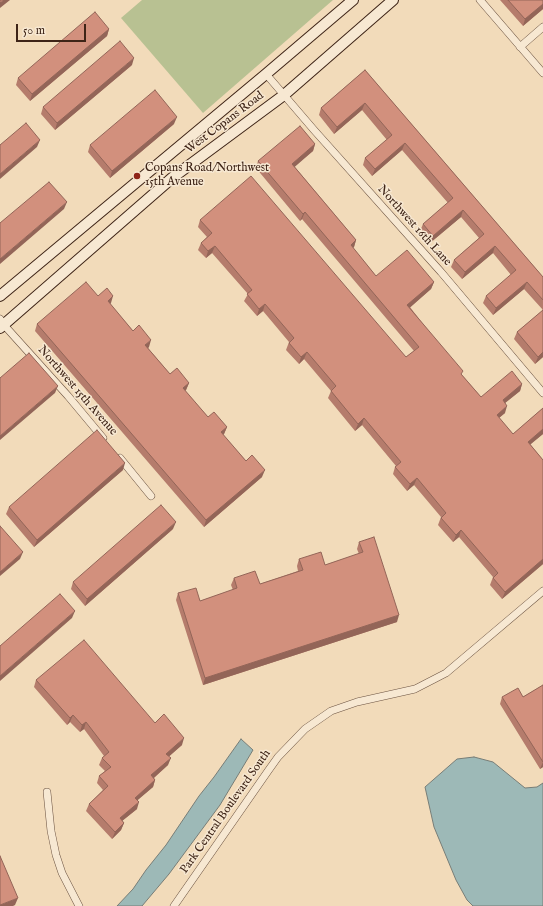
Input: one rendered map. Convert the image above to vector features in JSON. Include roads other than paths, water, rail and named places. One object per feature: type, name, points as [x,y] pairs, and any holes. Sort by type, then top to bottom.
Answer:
[{"type":"main road","name":"West Copans Road","points":[[0,296],[353,0]]},
{"type":"main road","name":"West Copans Road","points":[[1,324],[172,178],[284,95],[393,0]]},
{"type":"street","points":[[480,0],[543,73]]},
{"type":"street","points":[[520,47],[543,27]]},
{"type":"street","name":"Northwest 16th Lane","points":[[266,74],[441,272],[543,394]]},
{"type":"street","name":"Northwest 15th Avenue","points":[[1,324],[68,396],[151,496]]},
{"type":"street","name":"Park Central Boulevard South","points":[[174,906],[278,757],[305,729],[331,711],[357,702],[415,690],[446,673],[543,591]]},
{"type":"street","points":[[47,792],[51,831],[56,855],[62,873],[79,906]]},
{"type":"water","points":[[241,739],[253,750],[220,805],[169,874],[142,906],[117,906],[133,889],[166,845],[199,796]]},
{"type":"water","points":[[474,757],[493,762],[525,788],[537,787],[543,783],[543,906],[473,906],[467,900],[456,880],[434,827],[425,787],[457,759]]},
{"type":"place","name":"Copans Road/Northwest 15th Avenue","points":[[137,176]]}]
